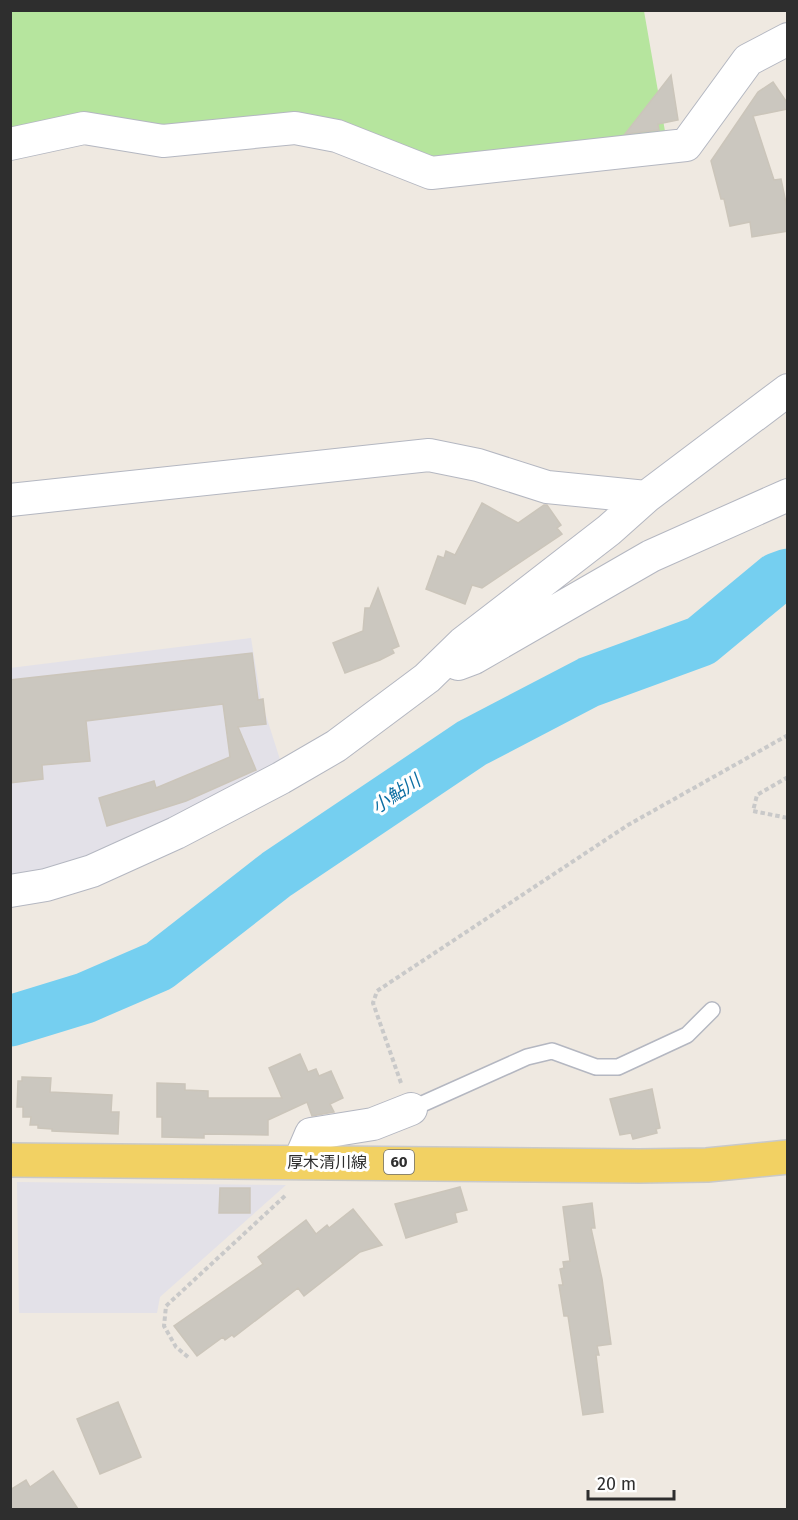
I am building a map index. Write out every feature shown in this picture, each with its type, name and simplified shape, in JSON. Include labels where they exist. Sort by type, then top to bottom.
[{"type":"main road","name":"厚木清川線","points":[[10,1160],[707,1165],[788,1157]]},
{"type":"street","points":[[10,144],[84,128],[163,141],[295,128],[337,136],[431,173],[686,145],[748,60],[788,39]]},
{"type":"street","points":[[10,891],[46,885],[92,871],[176,834],[336,746],[427,678],[463,643],[609,530],[635,506],[788,390]]},
{"type":"street","points":[[10,500],[429,455],[478,465],[547,487],[635,506]]},
{"type":"street","points":[[427,678],[474,658],[651,556],[788,495]]},
{"type":"street","points":[[635,506],[651,556]]},
{"type":"street","points":[[299,1161],[311,1134],[373,1124],[401,1107]]},
{"type":"lane","points":[[401,1107],[527,1057],[552,1051],[596,1067],[618,1067],[687,1035],[712,1010]]},
{"type":"path","points":[[401,1107],[373,1003],[377,991],[628,825],[788,735]]},
{"type":"path","points":[[788,777],[757,795],[753,811],[788,818]]},
{"type":"path","points":[[188,1357],[176,1347],[164,1326],[166,1306],[288,1194]]},
{"type":"shaded area","points":[[251,638],[261,700],[284,772],[101,856],[11,883],[10,668]]},
{"type":"shaded area","points":[[17,1182],[286,1185],[160,1297],[157,1313],[19,1313]]},
{"type":"green space","points":[[10,11],[644,11],[666,137],[426,161],[328,123],[159,129],[11,130]]},
{"type":"building","points":[[671,75],[678,120],[658,124],[659,130],[625,134]]},
{"type":"building","points":[[773,82],[788,104],[788,109],[753,116],[774,180],[781,179],[788,212],[788,231],[752,237],[750,222],[730,226],[724,199],[721,199],[711,161],[758,92]]},
{"type":"building","points":[[482,503],[518,523],[547,505],[561,525],[557,528],[562,534],[482,588],[472,585],[465,604],[426,589],[438,556],[444,558],[446,551],[455,555]]},
{"type":"building","points":[[378,588],[399,646],[392,649],[394,653],[380,660],[345,673],[333,643],[363,631],[365,608],[370,608]]},
{"type":"building","points":[[252,653],[258,700],[263,699],[266,724],[238,727],[256,770],[186,801],[107,826],[99,798],[154,781],[156,788],[230,757],[223,704],[86,721],[90,761],[42,765],[43,779],[10,783],[10,680]]},
{"type":"building","points":[[300,1054],[308,1072],[316,1069],[319,1076],[331,1071],[343,1098],[330,1104],[334,1112],[312,1116],[307,1102],[268,1120],[268,1135],[204,1134],[204,1138],[162,1137],[162,1117],[157,1117],[157,1083],[185,1084],[185,1090],[208,1091],[208,1098],[282,1098],[269,1068]]},
{"type":"building","points":[[22,1077],[51,1078],[50,1092],[112,1095],[111,1112],[119,1112],[118,1134],[52,1131],[52,1129],[38,1128],[38,1125],[30,1125],[31,1117],[23,1117],[23,1107],[17,1107],[18,1081],[22,1081]]},
{"type":"building","points":[[652,1089],[660,1128],[656,1129],[657,1133],[633,1139],[631,1133],[620,1135],[610,1099]]},
{"type":"building","points":[[460,1187],[467,1210],[455,1213],[457,1222],[406,1238],[395,1204]]},
{"type":"building","points":[[220,1188],[250,1188],[250,1213],[219,1213]]},
{"type":"building","points":[[592,1203],[595,1228],[591,1228],[602,1279],[611,1344],[597,1346],[599,1355],[596,1355],[603,1412],[583,1415],[568,1316],[564,1316],[559,1285],[563,1285],[560,1269],[564,1268],[563,1262],[570,1261],[563,1207]]},
{"type":"building","points":[[353,1209],[382,1245],[360,1252],[304,1296],[298,1288],[234,1337],[232,1335],[225,1340],[223,1337],[197,1356],[174,1326],[263,1264],[258,1257],[306,1220],[316,1234],[327,1225],[329,1228]]},
{"type":"building","points":[[118,1402],[141,1457],[100,1474],[77,1419]]},
{"type":"building","points":[[53,1471],[78,1509],[10,1509],[10,1490],[26,1480],[30,1487]]},
{"type":"waterway","name":"小鮎川","points":[[10,1021],[85,998],[159,966],[277,874],[472,743],[589,682],[701,641],[777,578],[788,574]]}]
